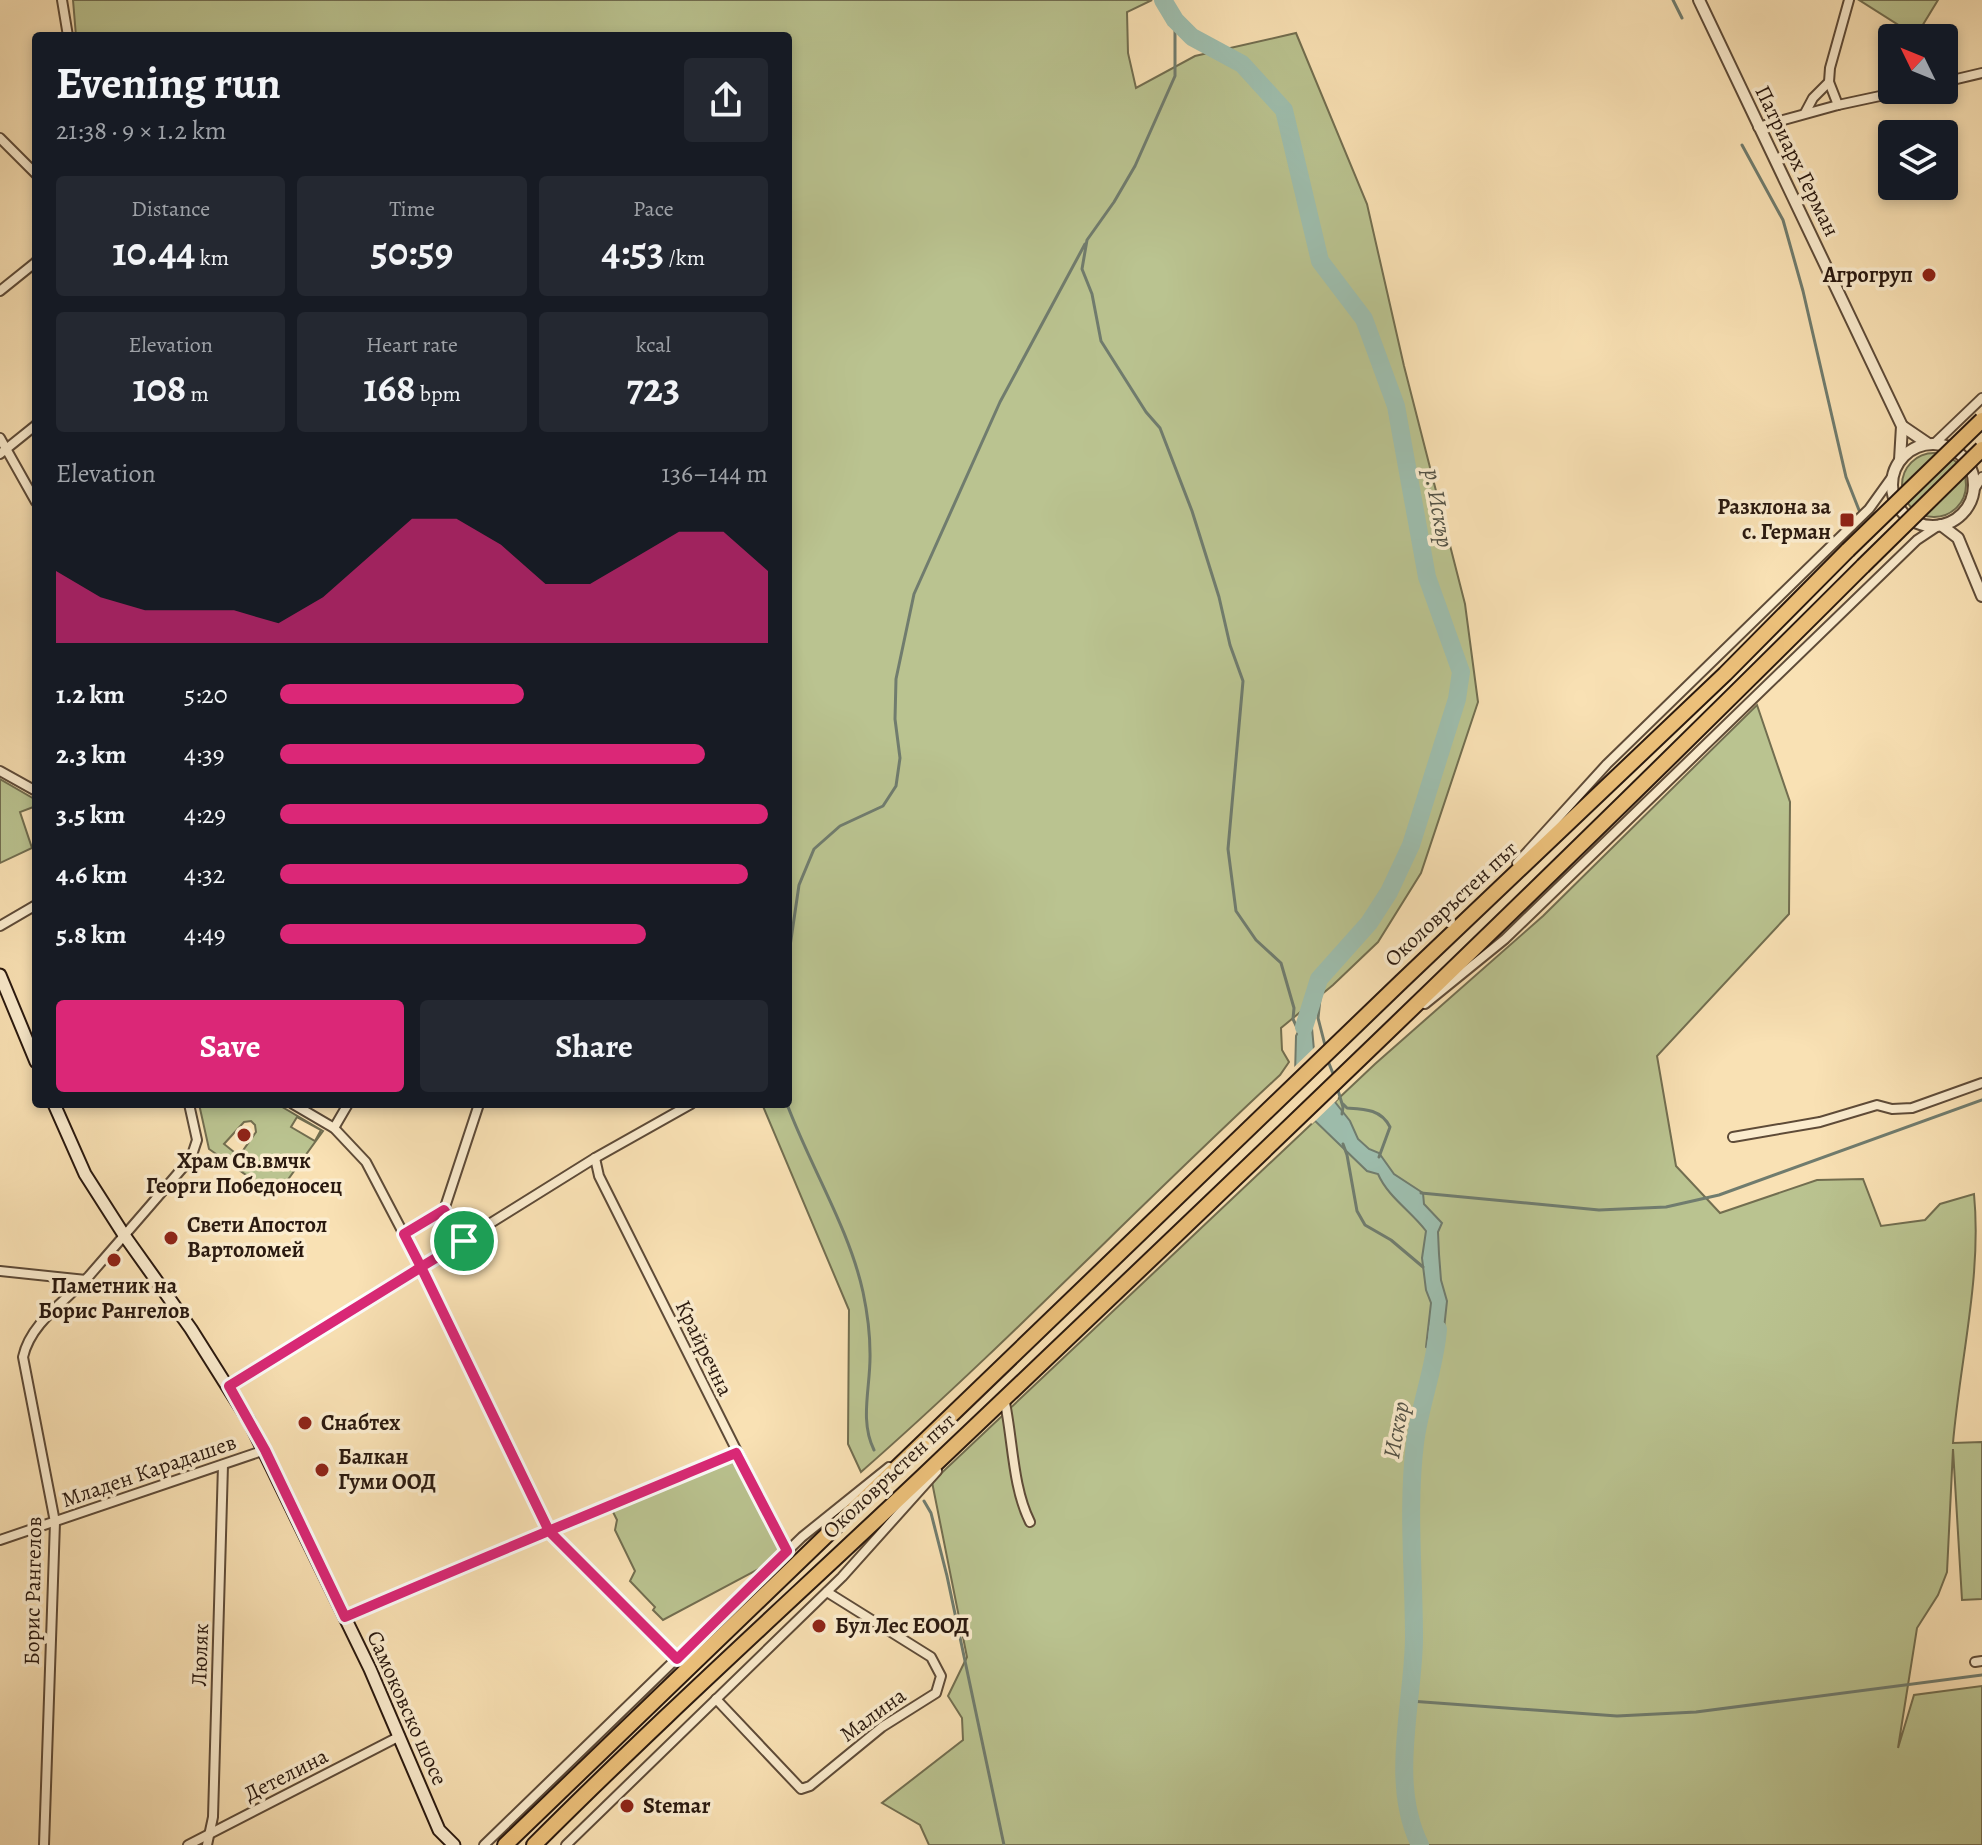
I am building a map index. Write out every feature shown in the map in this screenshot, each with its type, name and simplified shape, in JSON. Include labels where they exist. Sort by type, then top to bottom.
[{"type":"highway","name":"Околовръстен път","points":[[505,1845],[1725,674],[1982,420]]},
{"type":"highway","name":"Околовръстен път","points":[[537,1841],[1369,1051],[1982,449]]},
{"type":"main road","points":[[0,975],[32,1052]]},
{"type":"main road","name":"Самоковско шосе","points":[[56,1108],[85,1174],[229,1386],[265,1450],[400,1736],[439,1830],[454,1845]]},
{"type":"main road","name":"Самоковско шосе","points":[[438,1845],[439,1830]]},
{"type":"street","points":[[62,0],[67,32]]},
{"type":"street","name":"Патриарх Герман","points":[[1699,0],[1902,426]]},
{"type":"street","points":[[1838,105],[1829,82],[1830,68],[1849,0]]},
{"type":"street","points":[[1958,79],[1982,73]]},
{"type":"street","points":[[1805,113],[1813,98],[1829,82]]},
{"type":"street","points":[[1758,127],[1878,96]]},
{"type":"street","points":[[0,138],[32,170]]},
{"type":"street","points":[[0,291],[32,265]]},
{"type":"street","points":[[1401,982],[1523,857],[1607,764],[1869,509],[1900,460],[1909,451],[1931,443],[1982,398]]},
{"type":"street","points":[[1900,460],[1902,426],[1931,443],[1953,448],[1963,455],[1971,467],[1975,488]]},
{"type":"street","points":[[4,451],[32,428]]},
{"type":"street","points":[[0,438],[4,451],[32,496]]},
{"type":"street","points":[[1892,477],[1893,496],[1902,512],[1915,522],[1940,526],[1958,538]]},
{"type":"street","points":[[1369,1051],[1505,939],[1917,540],[1961,516],[1982,477]]},
{"type":"street","points":[[1961,516],[1958,538],[1982,596]]},
{"type":"street","points":[[0,771],[32,789]]},
{"type":"street","points":[[0,926],[32,907]]},
{"type":"street","points":[[1733,1137],[1820,1122],[1877,1105],[1892,1109],[1912,1108],[1982,1083]]},
{"type":"street","name":"Борис Рангелов","points":[[44,1845],[55,1522],[23,1357],[38,1325],[86,1280],[191,1158],[197,1140],[190,1108]]},
{"type":"street","points":[[300,1108],[334,1128],[366,1162],[421,1267],[549,1531],[677,1659]]},
{"type":"street","points":[[334,1128],[346,1108]]},
{"type":"street","points":[[404,1234],[444,1210],[478,1108]]},
{"type":"street","points":[[229,1386],[595,1158],[684,1108]]},
{"type":"street","name":"Крайречна","points":[[595,1158],[599,1176],[787,1551]]},
{"type":"street","points":[[444,1210],[464,1241]]},
{"type":"street","points":[[0,1271],[86,1280]]},
{"type":"street","points":[[1000,1401],[1012,1434],[1020,1502],[1030,1522]]},
{"type":"street","name":"Околовръстен път","points":[[566,1845],[827,1592],[1000,1401]]},
{"type":"street","name":"Околовръстен път","points":[[484,1845],[787,1551],[949,1419]]},
{"type":"street","name":"Младен Карадашев","points":[[0,1540],[265,1450]]},
{"type":"street","points":[[345,1617],[736,1453]]},
{"type":"street","name":"Люляк","points":[[207,1845],[211,1833],[223,1465]]},
{"type":"street","name":"Малина","points":[[716,1699],[801,1789],[810,1786],[882,1727],[936,1693],[941,1676],[931,1657],[827,1592]]},
{"type":"street","name":"Детелина","points":[[188,1845],[400,1736]]},
{"type":"green space","points":[[73,0],[1152,0],[1127,12],[1128,53],[1136,88],[1195,56],[1296,33],[1367,204],[1404,366],[1465,604],[1478,702],[1421,873],[1378,942],[1281,1028],[1282,1050],[1289,1062],[1280,1075],[968,1375],[861,1472],[848,1444],[849,1310],[764,1108],[792,1108],[792,32],[76,32]]},
{"type":"green space","points":[[1859,0],[1938,0],[1923,24],[1897,24]]},
{"type":"green space","points":[[1928,453],[1940,453],[1957,462],[1964,473],[1964,497],[1957,508],[1940,517],[1928,517],[1916,512],[1907,503],[1902,491],[1902,479],[1907,467],[1916,458]]},
{"type":"green space","points":[[1757,705],[1790,802],[1789,914],[1657,1056],[1676,1166],[1720,1213],[1817,1180],[1863,1179],[1881,1226],[1925,1220],[1940,1204],[1974,1194],[1973,1287],[1953,1443],[1982,1442],[1982,1599],[1962,1600],[1953,1449],[1947,1572],[1938,1595],[1917,1628],[1898,1748],[1914,1695],[1982,1686],[1982,1845],[929,1845],[920,1825],[882,1803],[963,1740],[962,1718],[948,1696],[967,1657],[932,1482],[1375,1064],[1543,916]]},
{"type":"green space","points":[[0,779],[32,798],[32,808],[20,812],[32,848],[0,863]]},
{"type":"green space","points":[[200,1108],[284,1108],[323,1131],[276,1196],[209,1149]],"holes":[[[297,1117],[321,1130],[315,1141],[291,1127]],[[251,1121],[256,1132],[239,1156],[224,1144],[244,1122]]]},
{"type":"green space","points":[[727,1460],[732,1461],[783,1546],[766,1565],[663,1620],[630,1581],[635,1571],[615,1530],[617,1520],[612,1510]]},
{"type":"shaded area","points":[[1310,1006],[1316,1072],[1324,1088],[1350,1121],[1358,1139],[1379,1153],[1394,1174],[1423,1193],[1424,1204],[1442,1223],[1438,1232],[1439,1254],[1447,1301],[1441,1356],[1426,1347],[1431,1303],[1422,1258],[1426,1231],[1388,1190],[1378,1174],[1367,1171],[1312,1118],[1295,1075],[1296,1036]]},
{"type":"pier","points":[[1317,1045],[1320,1071],[1338,1099],[1312,1124],[1297,1102],[1291,1070]]},
{"type":"waterway","name":"р. Искър","points":[[1163,0],[1175,20],[1192,37],[1242,64],[1284,110],[1320,261],[1364,319],[1396,406],[1427,577],[1461,672],[1457,699],[1411,845],[1389,892],[1369,923],[1319,979],[1304,1027]]},
{"type":"waterway","points":[[1673,0],[1682,18]]},
{"type":"waterway","name":"р. Искър","points":[[1175,20],[1175,76],[1135,166],[1087,240],[1082,269],[1092,294],[1101,341],[1146,412],[1160,428],[1192,511],[1243,681],[1228,849],[1236,911],[1256,940],[1281,963],[1294,1008],[1293,1019],[1299,1032]]},
{"type":"waterway","points":[[1742,145],[1783,220],[1803,291],[1846,477],[1859,510]]},
{"type":"waterway","points":[[792,933],[799,885],[814,849],[840,826],[883,806],[896,786],[900,758],[895,719],[896,679],[914,594],[1000,402],[1085,244]]},
{"type":"waterway","points":[[1319,979],[1318,1018],[1326,1049]]},
{"type":"waterway","points":[[1328,1061],[1334,1076]]},
{"type":"waterway","points":[[1337,1087],[1342,1114]]},
{"type":"waterway","points":[[1421,1193],[1599,1210],[1666,1207],[1719,1195],[1982,1100]]},
{"type":"waterway","points":[[1343,1104],[1347,1108],[1372,1111],[1386,1121],[1390,1127],[1379,1157]]},
{"type":"waterway","points":[[789,1108],[839,1221],[863,1292],[870,1345],[867,1427],[874,1450]]},
{"type":"waterway","points":[[1343,1144],[1357,1211],[1365,1225],[1391,1240],[1423,1267]]},
{"type":"waterway","name":"Искър","points":[[1420,1845],[1411,1821],[1404,1770],[1414,1639],[1411,1492],[1417,1429],[1438,1329]]},
{"type":"waterway","points":[[924,1501],[931,1513],[947,1576],[1004,1845]]},
{"type":"waterway","points":[[1410,1701],[1617,1716],[1696,1712],[1982,1675]]},
{"type":"place","name":"Агрогруп","points":[[1929,275]]},
{"type":"place","name":"Разклона за с. Герман","points":[[1847,520]]},
{"type":"place","name":"Храм Св.вмчк Георги Победоносец","points":[[244,1135]]},
{"type":"place","name":"Свети Апостол Вартоломей","points":[[171,1238]]},
{"type":"place","name":"Паметник на Борис Рангелов","points":[[114,1260]]},
{"type":"place","name":"Снабтех","points":[[305,1423]]},
{"type":"place","name":"Балкан Гуми ООД","points":[[322,1470]]},
{"type":"place","name":"Бул Лес ЕООД","points":[[819,1626]]},
{"type":"place","name":"Stemar","points":[[627,1806]]},
{"type":"route","points":[[464,1241],[421,1267],[229,1386],[265,1450],[345,1617],[549,1531],[736,1453],[787,1551],[677,1659],[549,1531],[421,1267],[404,1234],[444,1210],[464,1241]]}]
